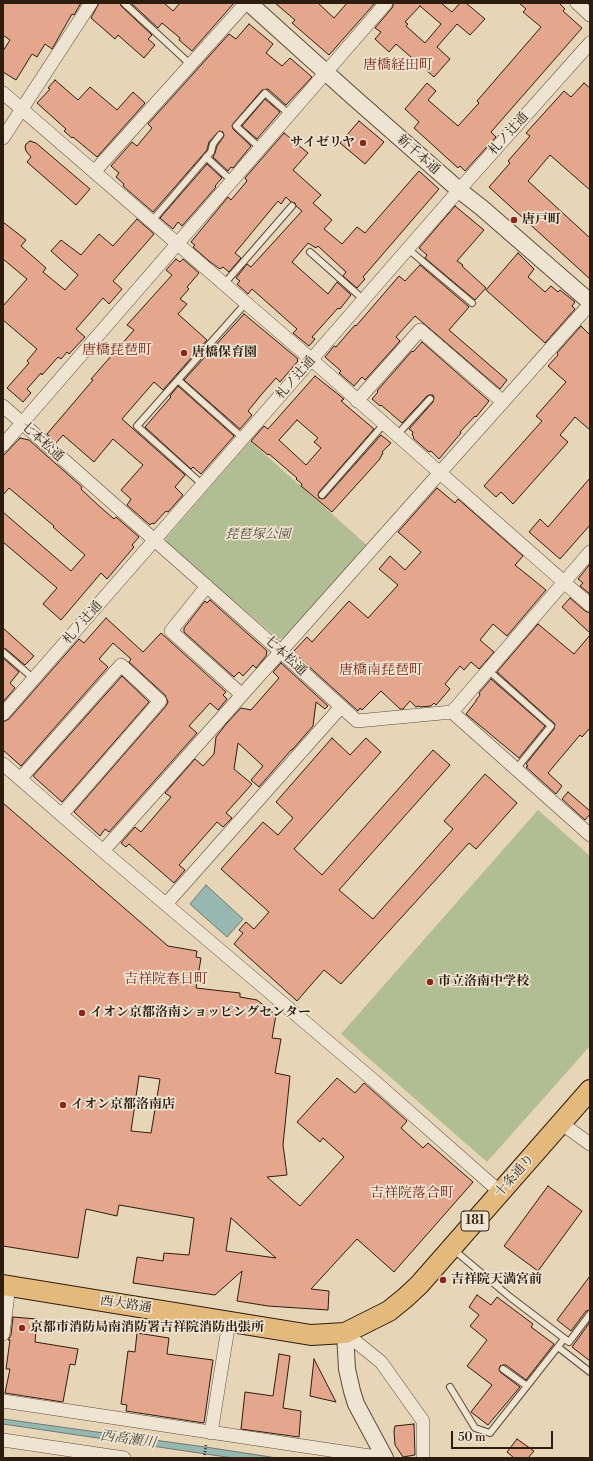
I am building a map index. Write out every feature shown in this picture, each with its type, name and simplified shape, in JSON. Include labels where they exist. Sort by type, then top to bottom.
[{"type":"main road","name":"十条通り","points":[[345,1333],[389,1311],[405,1298],[452,1248],[590,1090]]},
{"type":"main road","name":"西大路通","points":[[6,1285],[310,1335],[345,1333]]},
{"type":"street","points":[[3,138],[91,3]]},
{"type":"street","points":[[94,172],[246,3]]},
{"type":"street","name":"新千本通","points":[[249,3],[459,190],[482,208],[590,303]]},
{"type":"street","points":[[3,445],[386,3]]},
{"type":"street","points":[[577,3],[590,15]]},
{"type":"street","name":"札ノ辻通","points":[[3,714],[459,190],[590,43]]},
{"type":"street","points":[[3,93],[312,360],[590,605]]},
{"type":"street","points":[[104,851],[440,474],[590,303]]},
{"type":"street","points":[[357,401],[420,330],[503,402]]},
{"type":"street","name":"七本松通","points":[[3,406],[208,586],[340,708],[357,721],[452,712]]},
{"type":"street","points":[[590,552],[452,712],[590,835]]},
{"type":"street","points":[[208,586],[171,631],[242,695]]},
{"type":"street","points":[[20,779],[121,665],[160,701],[62,814]]},
{"type":"street","points":[[166,904],[340,708]]},
{"type":"street","points":[[3,764],[372,1079],[500,1192]]},
{"type":"street","points":[[561,1123],[590,1144]]},
{"type":"street","points":[[3,1334],[6,1285]]},
{"type":"street","points":[[209,1438],[229,1322]]},
{"type":"street","points":[[345,1333],[382,1362],[423,1421],[423,1456]]},
{"type":"street","points":[[345,1333],[347,1369],[356,1404],[384,1458]]},
{"type":"street","points":[[3,1401],[209,1438],[384,1458]]},
{"type":"street","points":[[3,1440],[124,1458]]},
{"type":"lane","points":[[124,3],[191,65]]},
{"type":"lane","points":[[260,148],[236,126],[265,93],[289,114]]},
{"type":"lane","points":[[151,222],[210,152],[213,144],[220,135]]},
{"type":"lane","points":[[206,157],[232,181]]},
{"type":"lane","points":[[224,284],[292,206]]},
{"type":"lane","points":[[408,249],[472,303]]},
{"type":"lane","points":[[310,252],[364,300]]},
{"type":"lane","points":[[203,485],[137,426],[246,303]]},
{"type":"lane","points":[[178,380],[244,438]]},
{"type":"lane","points":[[397,435],[430,399]]},
{"type":"lane","points":[[322,495],[384,424]]},
{"type":"lane","points":[[3,652],[34,679]]},
{"type":"lane","points":[[488,670],[551,726],[516,769]]},
{"type":"lane","points":[[452,1248],[510,1297],[569,1342],[590,1314]]},
{"type":"lane","points":[[450,1386],[475,1428],[490,1433],[564,1339]]},
{"type":"lane","points":[[558,1347],[590,1372]]},
{"type":"lane","points":[[503,1369],[527,1386]]},
{"type":"path","points":[[204,1458],[209,1438]]},
{"type":"green space","name":"琵琶塚公園","points":[[250,441],[368,546],[286,638],[279,639],[167,545],[166,538]]},
{"type":"green space","points":[[538,810],[590,856],[590,1046],[487,1162],[341,1034]]},
{"type":"water","points":[[206,885],[243,919],[227,937],[190,904]]},
{"type":"water","name":"西高瀬川","points":[[3,1419],[277,1458],[233,1458],[3,1424]]},
{"type":"building","points":[[3,3],[81,3],[74,15],[72,14],[52,49],[45,44],[37,57],[32,54],[16,80],[3,72],[3,51],[10,40],[3,35]]},
{"type":"building","points":[[99,3],[120,3],[121,6],[152,35],[148,39],[155,45],[144,58],[118,35],[115,39],[91,18]]},
{"type":"building","points":[[131,3],[164,3],[173,11],[180,3],[234,3],[192,51],[179,40],[180,38],[162,23],[158,28]]},
{"type":"building","points":[[275,3],[318,3],[334,18],[347,3],[375,3],[329,55],[292,23],[295,20]]},
{"type":"building","points":[[394,3],[441,3],[452,12],[460,3],[466,3],[485,19],[470,35],[457,24],[437,47],[450,59],[434,77],[396,44],[389,52],[375,39],[381,32],[375,28],[392,8]],"holes":[[[420,6],[441,24],[425,43],[406,26],[408,24],[405,22]]]},
{"type":"building","points":[[519,3],[559,3],[565,9],[563,11],[582,28],[491,132],[496,137],[465,171],[460,166],[458,168],[414,128],[419,122],[405,109],[427,83],[436,91],[428,100],[458,126],[479,103],[477,101],[541,27],[523,12],[526,9]]},
{"type":"building","points":[[249,24],[273,44],[266,53],[282,66],[290,58],[312,77],[286,105],[268,89],[262,90],[232,125],[233,129],[251,146],[233,168],[231,167],[228,171],[213,157],[217,146],[224,136],[223,132],[219,131],[209,142],[207,150],[153,212],[123,186],[124,184],[116,177],[119,173],[111,166],[132,142],[137,146],[152,128],[148,124],[229,34],[236,39]]},
{"type":"building","points":[[55,80],[78,100],[90,87],[117,110],[133,92],[145,103],[97,157],[64,131],[66,129],[37,103],[50,89],[48,88]]},
{"type":"building","points":[[584,83],[590,88],[590,190],[550,155],[528,181],[590,238],[590,279],[489,187],[510,163],[508,161],[530,136],[526,133],[564,91],[571,97]]},
{"type":"building","points":[[265,99],[280,112],[257,139],[242,126]]},
{"type":"building","points":[[359,121],[384,142],[365,164],[340,143]]},
{"type":"building","points":[[284,133],[308,153],[293,170],[321,195],[313,203],[332,220],[324,229],[342,244],[357,227],[365,233],[419,171],[439,189],[363,277],[365,279],[357,288],[343,276],[346,272],[318,246],[316,248],[308,243],[292,262],[328,294],[337,282],[351,295],[340,309],[338,308],[312,337],[315,339],[309,346],[293,333],[297,329],[252,289],[248,294],[237,284],[240,281],[236,278],[247,264],[251,267],[302,211],[296,206],[295,203],[291,202],[286,197],[281,204],[278,201],[235,253],[241,258],[229,272],[223,267],[220,269],[209,261],[193,247],[195,245],[191,242],[228,197],[231,200],[247,181],[245,178]]},
{"type":"building","points":[[30,141],[36,143],[90,189],[76,205],[27,162],[31,157],[26,151],[25,147]]},
{"type":"building","points":[[207,164],[222,178],[182,226],[178,222],[173,229],[160,218]]},
{"type":"building","points":[[455,206],[484,230],[457,261],[486,288],[475,300],[425,258],[427,255],[419,248]]},
{"type":"building","points":[[137,219],[154,234],[113,281],[122,289],[109,304],[103,298],[76,329],[85,337],[69,354],[67,352],[61,359],[58,357],[42,375],[41,373],[27,389],[31,393],[23,402],[7,388],[29,363],[27,361],[37,349],[3,320],[3,306],[27,279],[3,259],[3,222],[26,240],[21,246],[46,268],[43,272],[65,290],[78,275],[51,251],[61,240],[81,255],[99,234],[113,246]]},
{"type":"building","points":[[518,253],[534,269],[528,277],[545,292],[551,286],[558,292],[560,290],[575,302],[572,306],[575,309],[545,343],[486,290]]},
{"type":"building","points":[[176,259],[180,262],[183,259],[199,273],[187,287],[189,289],[180,299],[187,304],[178,314],[207,340],[163,390],[154,382],[122,419],[185,475],[175,487],[183,495],[168,512],[166,511],[154,524],[152,523],[150,525],[127,505],[131,499],[121,490],[143,465],[113,439],[94,462],[63,435],[56,443],[47,434],[93,380],[91,379],[134,330],[127,325],[172,275],[166,270]]},
{"type":"building","points":[[420,265],[469,307],[449,330],[507,380],[500,389],[415,316],[396,337],[400,341],[365,380],[362,377],[354,386],[339,373],[341,371],[325,357],[355,325],[356,326],[399,276],[405,281]]},
{"type":"building","points":[[244,314],[298,359],[298,361],[280,382],[276,378],[261,395],[248,411],[252,415],[240,429],[184,380]]},
{"type":"building","points":[[581,326],[590,335],[590,430],[575,417],[560,435],[568,442],[513,504],[501,492],[496,497],[484,486],[542,421],[536,416],[566,382],[548,366],[558,355],[557,353]]},
{"type":"building","points":[[422,342],[489,401],[476,417],[475,416],[460,432],[461,433],[439,459],[413,438],[413,432],[409,429],[433,402],[433,395],[427,396],[402,423],[372,399],[378,392],[377,391],[412,351],[413,352]]},
{"type":"building","points":[[315,376],[344,399],[341,401],[374,429],[319,492],[319,498],[322,499],[325,498],[381,435],[391,443],[382,452],[383,453],[379,460],[332,512],[301,486],[302,484],[296,479],[297,478],[251,441],[264,426],[268,429]],"holes":[[[297,420],[318,438],[314,442],[321,448],[306,465],[279,440]]]},
{"type":"building","points":[[178,386],[234,436],[201,474],[193,467],[191,469],[145,427],[171,397],[170,396]]},
{"type":"building","points":[[20,438],[29,440],[82,487],[81,489],[98,505],[114,519],[116,517],[139,537],[132,545],[134,547],[107,579],[101,573],[61,620],[43,604],[57,588],[3,542],[3,512],[71,571],[85,555],[53,527],[54,526],[9,488],[3,495],[3,456]]},
{"type":"building","points":[[590,478],[590,525],[560,559],[529,532],[540,519],[548,527]]},
{"type":"building","points":[[437,488],[455,503],[458,499],[523,556],[515,565],[546,590],[507,636],[493,624],[480,640],[494,652],[479,669],[471,662],[464,670],[460,666],[445,684],[450,689],[436,705],[434,703],[431,706],[416,707],[410,701],[403,709],[400,709],[381,691],[362,710],[360,708],[358,711],[293,652],[307,637],[312,642],[349,601],[368,618],[398,585],[379,569],[390,556],[405,570],[421,552],[398,532]]},
{"type":"building","points":[[590,564],[590,594],[580,586],[583,583],[578,579]]},
{"type":"building","points":[[570,598],[585,611],[590,613],[590,633],[562,607]]},
{"type":"building","points":[[210,600],[267,651],[266,656],[256,668],[253,665],[243,676],[239,672],[234,677],[184,632],[184,628],[205,601],[207,603]]},
{"type":"building","points":[[106,618],[143,652],[161,633],[226,692],[223,695],[227,699],[218,710],[210,703],[189,726],[197,733],[109,832],[105,829],[100,836],[74,812],[166,706],[168,702],[165,695],[129,662],[131,659],[113,643],[99,659],[108,667],[21,766],[3,750],[3,722],[9,719],[79,639],[84,643]]},
{"type":"building","points":[[538,624],[574,654],[590,635],[590,728],[582,737],[580,735],[548,773],[562,786],[556,794],[526,767],[528,766],[526,764],[554,729],[555,724],[497,672]]},
{"type":"building","points":[[3,628],[34,656],[25,665],[3,648]]},
{"type":"building","points":[[3,658],[19,672],[10,683],[15,688],[3,702]]},
{"type":"building","points":[[281,663],[328,706],[325,709],[316,702],[313,726],[259,787],[251,780],[263,766],[238,743],[234,769],[252,784],[226,813],[232,818],[223,827],[217,822],[179,865],[185,870],[174,883],[129,844],[126,847],[121,843],[135,827],[141,832],[171,797],[165,793],[195,759],[203,766],[214,754],[216,737],[241,708],[251,710],[279,678],[273,672]]},
{"type":"building","points":[[122,676],[149,702],[62,802],[33,776]]},
{"type":"building","points":[[491,679],[545,726],[519,758],[466,714],[480,695],[479,693]]},
{"type":"building","points":[[332,738],[350,755],[366,738],[381,752],[294,849],[322,875],[433,750],[450,765],[339,890],[373,919],[453,829],[444,821],[485,774],[517,803],[476,849],[469,843],[341,984],[324,970],[297,1001],[234,944],[243,933],[239,930],[246,922],[254,929],[269,912],[221,869],[263,822],[278,835],[293,818],[276,802]]},
{"type":"building","points":[[568,792],[590,811],[590,814],[585,820],[562,799]]},
{"type":"building","points":[[3,803],[168,946],[197,951],[196,957],[201,958],[196,988],[240,993],[240,997],[257,1000],[276,1015],[272,1038],[281,1039],[275,1073],[290,1076],[283,1145],[287,1175],[267,1177],[300,1206],[344,1157],[323,1138],[320,1142],[297,1122],[337,1078],[355,1093],[364,1083],[407,1121],[401,1128],[423,1148],[428,1143],[473,1182],[394,1272],[357,1239],[311,1289],[329,1291],[328,1310],[268,1306],[237,1301],[242,1271],[215,1295],[133,1283],[137,1257],[163,1261],[164,1253],[189,1255],[194,1218],[119,1205],[117,1216],[86,1209],[78,1258],[3,1246]],"holes":[[[139,1076],[160,1079],[151,1133],[131,1131]],[[231,1218],[276,1258],[226,1251]]]},
{"type":"building","points":[[548,1186],[582,1211],[538,1271],[504,1246]]},
{"type":"building","points":[[590,1276],[590,1310],[586,1311],[571,1331],[557,1320]]},
{"type":"building","points":[[477,1295],[491,1305],[497,1297],[533,1324],[531,1327],[554,1344],[526,1380],[506,1365],[500,1366],[500,1372],[520,1387],[488,1425],[471,1412],[492,1385],[467,1366],[487,1340],[470,1326],[479,1315],[469,1307]]},
{"type":"building","points":[[13,1317],[37,1319],[35,1342],[78,1349],[75,1365],[70,1364],[63,1402],[5,1393],[10,1369],[6,1369],[10,1340],[8,1340],[11,1335]]},
{"type":"building","points":[[590,1322],[590,1361],[572,1347]]},
{"type":"building","points":[[137,1333],[169,1338],[167,1354],[213,1360],[204,1423],[126,1411],[127,1405],[121,1404],[128,1351],[135,1352]]},
{"type":"building","points":[[279,1354],[290,1356],[283,1408],[301,1411],[299,1437],[241,1429],[245,1392],[273,1396]]},
{"type":"building","points":[[314,1359],[336,1402],[310,1396]]},
{"type":"building","points":[[414,1424],[415,1455],[403,1457],[395,1445],[395,1426]]},
{"type":"building","points":[[517,1439],[534,1451],[528,1458],[514,1458],[507,1452]]},
{"type":"place","name":"サイゼリヤ","points":[[363,143]]},
{"type":"place","name":"唐戸町","points":[[514,220]]},
{"type":"place","name":"唐橋保育園","points":[[184,353]]},
{"type":"place","name":"市立洛南中学校","points":[[430,982]]},
{"type":"place","name":"イオン京都洛南ショッピングセンター","points":[[82,1013]]},
{"type":"place","name":"イオン京都洛南店","points":[[63,1105]]},
{"type":"place","name":"吉祥院天満宮前","points":[[443,1280]]},
{"type":"place","name":"京都市消防局南消防署吉祥院消防出張所","points":[[22,1328]]},
{"type":"district","name":"唐橋経田町","points":[[398,66]]},
{"type":"district","name":"唐橋琵琶町","points":[[117,351]]},
{"type":"district","name":"唐橋南琵琶町","points":[[381,671]]},
{"type":"district","name":"吉祥院春日町","points":[[166,980]]},
{"type":"district","name":"吉祥院落合町","points":[[412,1194]]}]
